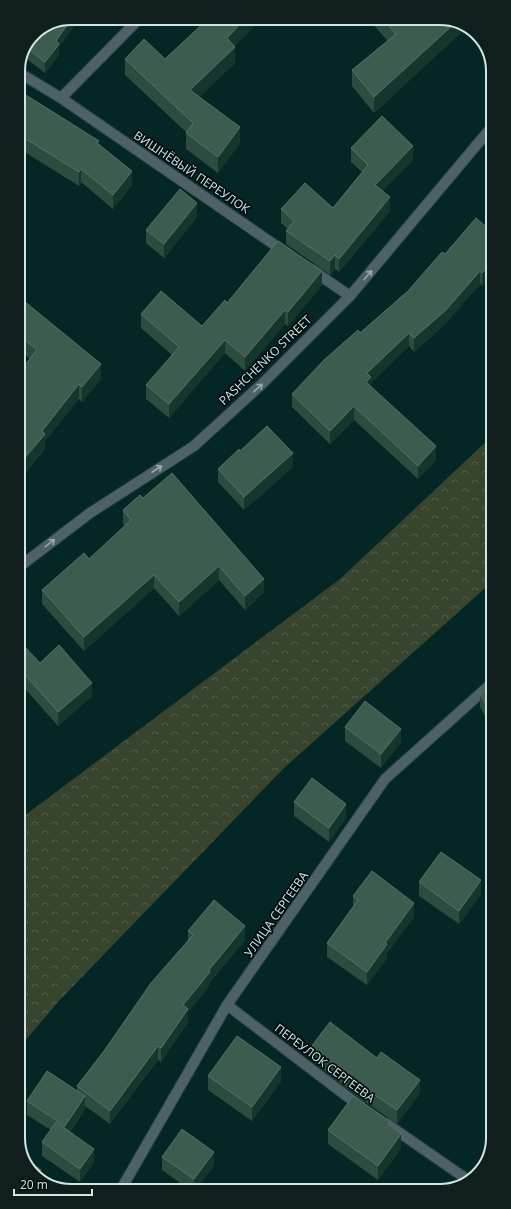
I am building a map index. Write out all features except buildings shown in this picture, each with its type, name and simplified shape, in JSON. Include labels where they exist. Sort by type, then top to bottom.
[{"type":"street","points":[[61,98],[133,25]]},
{"type":"street","name":"ВИШНЁВЫЙ ПЕРЕУЛОК","points":[[25,76],[61,98],[291,256]]},
{"type":"street","name":"PASHCHENKO STREET","points":[[25,562],[90,513],[194,446],[263,383],[350,296],[486,134]]},
{"type":"street","points":[[304,264],[350,296]]},
{"type":"street","name":"УЛИЦА СЕРГЕЕВА","points":[[123,1184],[227,1005],[386,779],[486,688]]},
{"type":"street","name":"ПЕРЕУЛОК СЕРГЕЕВА","points":[[227,1005],[347,1098],[463,1177]]},
{"type":"green space","points":[[486,442],[486,587],[283,769],[57,1003],[25,1041],[25,815],[340,579]]}]
